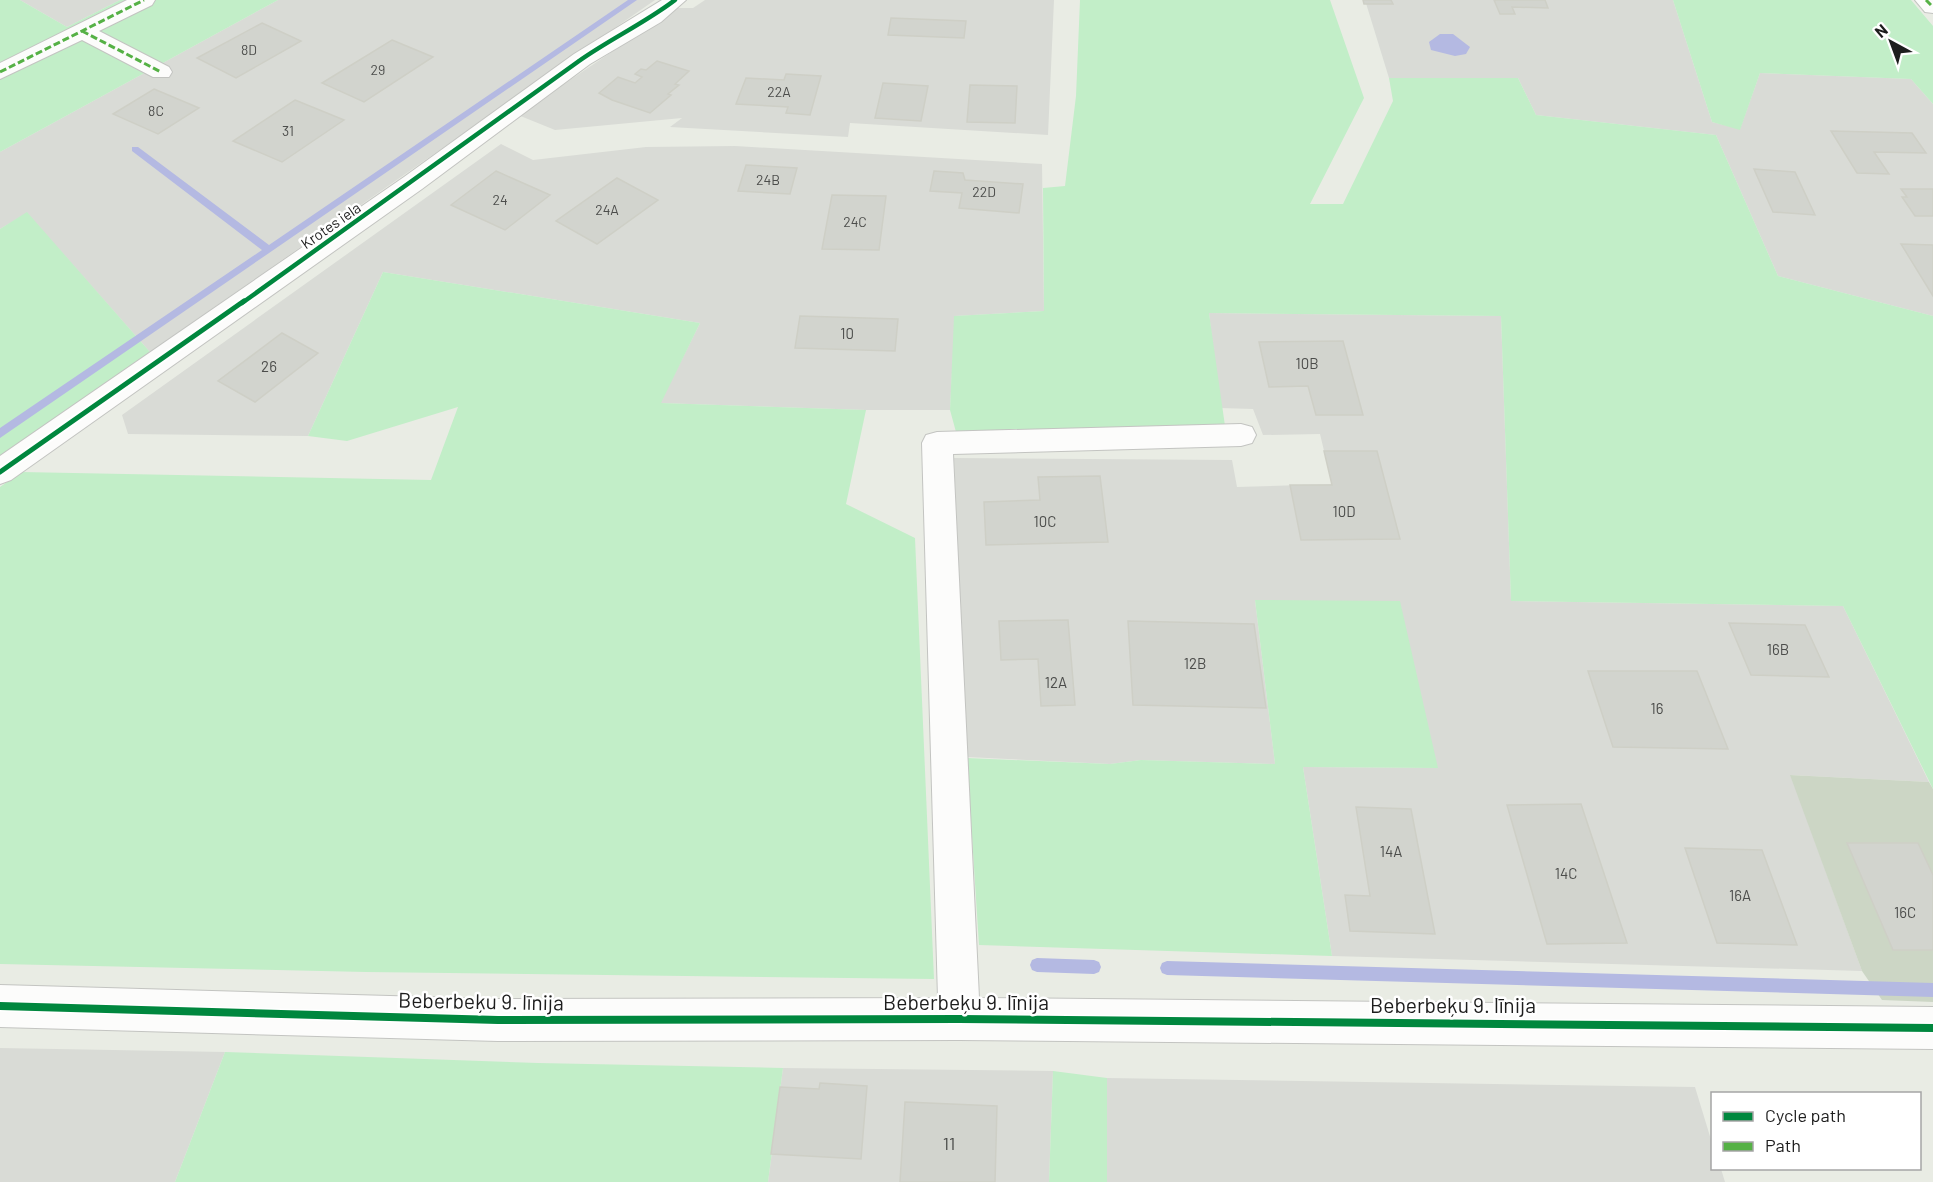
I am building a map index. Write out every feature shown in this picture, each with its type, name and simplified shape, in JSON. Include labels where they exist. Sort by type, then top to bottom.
[{"type":"street","points":[[0,72],[144,0]]},
{"type":"street","name":"Krotes iela","points":[[0,472],[414,183],[582,59],[653,17],[675,0]]},
{"type":"street","points":[[1926,0],[1933,8]]},
{"type":"street","points":[[82,31],[161,72]]},
{"type":"street","points":[[959,1019],[937,443],[1241,435]]},
{"type":"street","name":"Beberbeķu 9. līnija","points":[[0,1006],[498,1020],[959,1019],[1933,1028]]},
{"type":"shaded area","points":[[20,0],[120,0],[67,27]]},
{"type":"shaded area","points":[[278,0],[655,0],[150,352],[27,213],[0,229],[0,152]]},
{"type":"shaded area","points":[[705,0],[1054,0],[1048,135],[850,123],[848,137],[670,127],[682,118],[555,130],[518,115],[677,8],[693,8]]},
{"type":"shaded area","points":[[1365,0],[1673,0],[1712,122],[1740,129],[1760,73],[1911,79],[1933,104],[1933,316],[1778,276],[1716,135],[1536,115],[1518,78],[1389,78]]},
{"type":"shaded area","points":[[501,144],[533,160],[646,147],[735,146],[1042,164],[1044,311],[955,316],[950,410],[866,410],[660,403],[700,323],[383,272],[308,436],[128,434],[122,415]]},
{"type":"shaded area","points":[[1209,313],[1501,316],[1511,601],[1843,606],[1929,782],[1791,775],[1862,971],[1332,956],[1303,767],[1437,768],[1255,600],[1275,764],[1141,760],[1110,764],[967,757],[954,458],[1232,460],[1237,487],[1332,484],[1320,434],[1263,435],[1253,409],[1220,408]]},
{"type":"shaded area","points":[[1790,775],[1929,782],[1933,789],[1933,1002],[1882,1000],[1862,971]]},
{"type":"shaded area","points":[[0,1048],[225,1052],[175,1182],[0,1182]]},
{"type":"shaded area","points":[[783,1068],[1053,1071],[1049,1182],[768,1182]]},
{"type":"shaded area","points":[[1107,1078],[1695,1087],[1711,1140],[1711,1170],[1721,1170],[1725,1182],[1107,1182]]},
{"type":"green space","points":[[0,0],[20,0],[67,27],[120,0],[278,0],[0,152]]},
{"type":"green space","points":[[1080,0],[1330,0],[1364,98],[1310,204],[1343,204],[1393,101],[1389,78],[1518,78],[1536,115],[1716,135],[1778,276],[1933,316],[1933,789],[1843,606],[1511,601],[1501,316],[1209,313],[1225,426],[956,432],[950,410],[954,316],[1044,311],[1043,188],[1065,186],[1076,96]]},
{"type":"green space","points":[[1673,0],[1911,0],[1933,26],[1933,104],[1911,79],[1760,73],[1740,130],[1712,122]]},
{"type":"green space","points":[[27,212],[150,352],[0,457],[0,229]]},
{"type":"green space","points":[[383,272],[700,323],[661,403],[866,410],[846,504],[915,538],[934,979],[366,972],[0,964],[0,487],[21,472],[431,480],[458,407],[347,441],[308,436]]},
{"type":"green space","points":[[1255,600],[1400,601],[1438,768],[1303,767],[1332,956],[979,945],[967,758],[1110,764],[1141,760],[1275,764]]},
{"type":"green space","points":[[225,1052],[538,1063],[783,1068],[768,1182],[175,1182]]},
{"type":"green space","points":[[1053,1071],[1107,1078],[1107,1182],[1049,1182]]},
{"type":"water","points":[[1440,34],[1453,34],[1470,47],[1466,54],[1455,56],[1431,50],[1429,42]]},
{"type":"building","points":[[1363,0],[1391,0],[1393,4],[1364,4]]},
{"type":"building","points":[[1494,0],[1545,0],[1548,8],[1512,7],[1515,14],[1500,14]]},
{"type":"building","points":[[891,18],[966,21],[964,38],[888,35]]},
{"type":"building","points":[[262,23],[301,41],[236,78],[197,58]]},
{"type":"building","points":[[392,40],[433,57],[364,102],[322,83]]},
{"type":"building","points":[[657,61],[689,71],[675,84],[679,85],[668,94],[671,95],[650,113],[599,93],[618,77],[635,83],[642,77],[635,74],[641,69],[646,70]]},
{"type":"building","points":[[786,74],[821,76],[810,115],[786,113],[788,107],[736,104],[746,78],[784,80]]},
{"type":"building","points":[[883,83],[928,86],[921,121],[875,118]]},
{"type":"building","points":[[970,85],[1017,86],[1015,123],[967,122]]},
{"type":"building","points":[[154,89],[199,108],[158,134],[113,114]]},
{"type":"building","points":[[295,100],[344,120],[282,162],[233,141]]},
{"type":"building","points":[[1831,131],[1912,133],[1926,153],[1874,152],[1889,174],[1857,173]]},
{"type":"building","points":[[746,165],[797,168],[790,194],[738,191]]},
{"type":"building","points":[[1754,169],[1795,172],[1815,215],[1773,212]]},
{"type":"building","points":[[496,171],[550,195],[505,230],[451,205]]},
{"type":"building","points":[[934,171],[963,173],[965,180],[1023,184],[1019,213],[959,208],[962,193],[930,191]]},
{"type":"building","points":[[617,178],[658,200],[597,244],[556,221]]},
{"type":"building","points":[[1901,189],[1933,189],[1933,216],[1915,216],[1902,197],[1907,197]]},
{"type":"building","points":[[832,195],[886,196],[879,250],[822,249]]},
{"type":"building","points":[[1901,244],[1933,245],[1933,296]]},
{"type":"building","points":[[800,316],[898,319],[895,351],[795,348]]},
{"type":"building","points":[[282,333],[318,353],[255,402],[218,381]]},
{"type":"building","points":[[1343,341],[1363,415],[1316,415],[1308,386],[1269,387],[1259,342]]},
{"type":"building","points":[[1324,451],[1377,451],[1400,539],[1301,540],[1290,485],[1332,485]]},
{"type":"building","points":[[1100,476],[1108,542],[986,545],[984,502],[1040,500],[1038,477]]},
{"type":"building","points":[[1068,620],[1075,705],[1041,706],[1038,659],[1001,660],[999,621]]},
{"type":"building","points":[[1128,621],[1254,624],[1266,708],[1133,705]]},
{"type":"building","points":[[1729,623],[1805,625],[1829,677],[1751,675]]},
{"type":"building","points":[[1588,671],[1697,671],[1728,749],[1613,747]]},
{"type":"building","points":[[1581,804],[1627,943],[1547,944],[1507,805]]},
{"type":"building","points":[[1356,807],[1411,809],[1435,934],[1350,931],[1345,895],[1370,896]]},
{"type":"building","points":[[1847,843],[1918,843],[1933,875],[1933,950],[1893,950]]},
{"type":"building","points":[[1685,848],[1762,850],[1797,945],[1717,943]]},
{"type":"building","points":[[820,1083],[867,1086],[861,1159],[771,1154],[780,1087],[819,1089]]},
{"type":"building","points":[[905,1102],[997,1106],[995,1182],[900,1182]]},
{"type":"waterway","points":[[269,250],[633,0]]},
{"type":"waterway","points":[[135,149],[269,250]]},
{"type":"waterway","points":[[0,434],[269,250]]},
{"type":"waterway","points":[[1037,965],[1094,967]]},
{"type":"waterway","points":[[1167,968],[1933,990]]},
{"type":"marked path","points":[[0,72],[144,0]]},
{"type":"marked path","points":[[1926,0],[1933,7]]},
{"type":"marked path","points":[[82,31],[161,72]]},
{"type":"cycle path","points":[[0,472],[413,183],[582,59],[653,17],[675,0]]},
{"type":"cycle path","points":[[0,1006],[498,1020],[959,1019],[1933,1028]]}]
